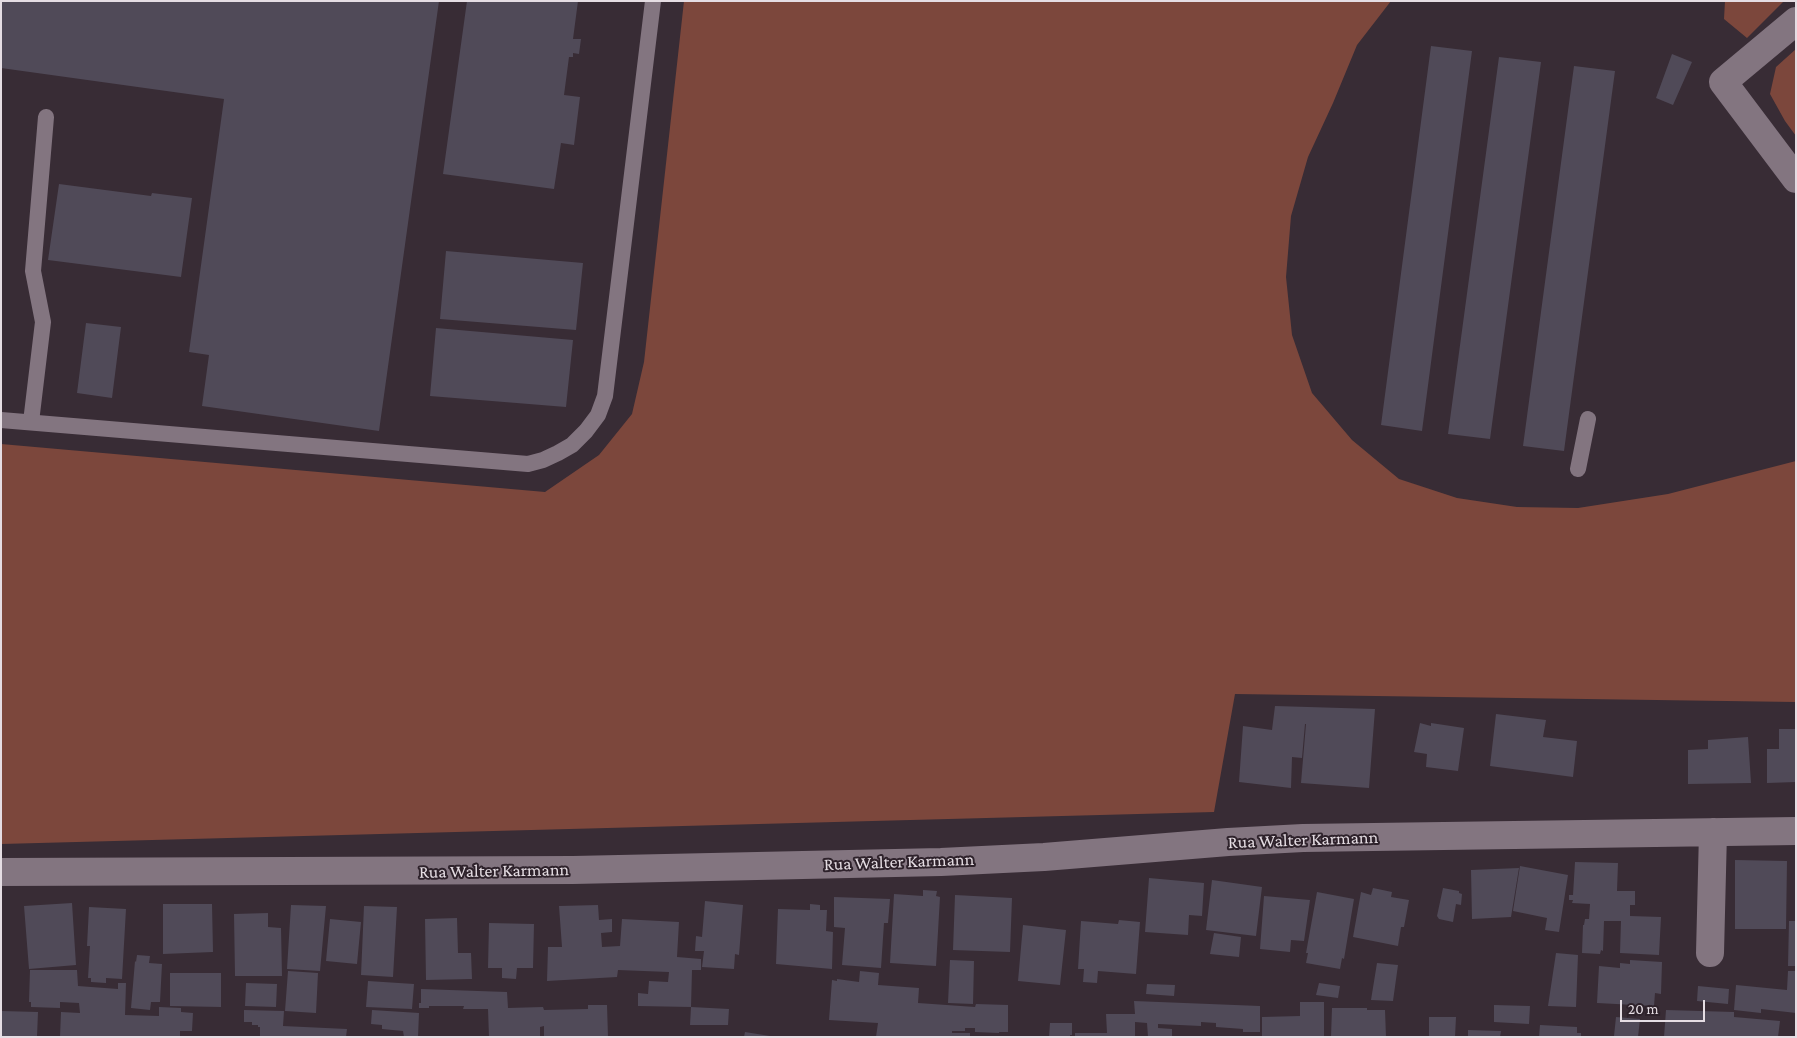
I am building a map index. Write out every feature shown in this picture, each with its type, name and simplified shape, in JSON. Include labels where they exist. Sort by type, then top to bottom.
[{"type":"street","points":[[1796,21],[1723,82],[1796,179]]},
{"type":"street","name":"Rua Walter Karmann","points":[[1,872],[544,870],[941,862],[1044,857],[1303,838],[1796,831]]},
{"type":"street","points":[[1710,953],[1713,832]]},
{"type":"lane","points":[[1,420],[528,464],[543,460],[572,445],[598,415],[606,396],[653,1]]},
{"type":"lane","points":[[31,422],[43,322],[32,271],[46,117]]},
{"type":"lane","points":[[1578,469],[1588,419]]},
{"type":"shaded area","points":[[684,1],[1391,1],[1357,45],[1308,157],[1291,216],[1286,277],[1292,335],[1312,393],[1352,440],[1399,479],[1457,498],[1517,507],[1578,508],[1668,494],[1796,461],[1796,702],[1235,694],[1214,812],[1,844],[1,444],[545,492],[599,455],[632,414],[644,362]]},
{"type":"shaded area","points":[[1725,1],[1784,1],[1747,38],[1724,19]]},
{"type":"shaded area","points":[[1796,49],[1796,136],[1770,94],[1776,67]]},
{"type":"building","points":[[1,1],[439,1],[379,431],[202,406],[209,355],[189,352],[224,99],[1,68]]},
{"type":"building","points":[[467,1],[578,1],[573,39],[581,39],[579,54],[573,53],[573,57],[569,57],[564,95],[580,97],[574,145],[561,143],[554,189],[443,174]]},
{"type":"building","points":[[1431,46],[1472,51],[1422,431],[1381,425]]},
{"type":"building","points":[[1672,54],[1692,62],[1673,105],[1656,98]]},
{"type":"building","points":[[1499,57],[1541,62],[1490,439],[1448,434]]},
{"type":"building","points":[[1574,66],[1615,71],[1564,451],[1523,446]]},
{"type":"building","points":[[59,184],[151,196],[152,193],[192,198],[181,277],[48,260]]},
{"type":"building","points":[[446,251],[583,263],[576,330],[440,319]]},
{"type":"building","points":[[86,323],[121,327],[112,398],[77,393]]},
{"type":"building","points":[[436,328],[573,340],[566,407],[430,396]]},
{"type":"building","points":[[1275,706],[1375,709],[1369,788],[1301,783],[1306,724],[1302,758],[1292,757],[1291,788],[1239,782],[1243,726],[1272,730]]},
{"type":"building","points":[[1496,714],[1546,720],[1543,737],[1577,741],[1573,777],[1490,766]]},
{"type":"building","points":[[1420,723],[1431,726],[1431,723],[1464,728],[1458,771],[1426,767],[1427,754],[1414,752]]},
{"type":"building","points":[[1779,729],[1796,729],[1796,782],[1767,783],[1767,749],[1779,749]]},
{"type":"building","points":[[1748,737],[1751,783],[1688,784],[1688,750],[1708,749],[1708,740]]},
{"type":"building","points":[[1735,860],[1787,861],[1786,929],[1735,929]]},
{"type":"building","points":[[1575,862],[1618,863],[1617,891],[1635,891],[1635,905],[1630,905],[1630,916],[1661,917],[1659,955],[1620,953],[1621,921],[1604,921],[1603,951],[1601,950],[1600,954],[1582,953],[1583,925],[1585,919],[1589,919],[1590,904],[1572,903],[1573,900],[1569,900],[1569,895],[1573,895]]},
{"type":"building","points":[[1520,866],[1568,875],[1559,932],[1545,930],[1547,918],[1513,911]]},
{"type":"building","points":[[1519,868],[1511,917],[1472,919],[1471,870]]},
{"type":"building","points":[[1149,878],[1204,883],[1202,916],[1189,915],[1188,935],[1145,932]]},
{"type":"building","points":[[1212,880],[1262,887],[1256,936],[1206,930]]},
{"type":"building","points":[[1373,888],[1392,892],[1391,897],[1409,900],[1404,927],[1401,927],[1398,946],[1353,937],[1361,892],[1371,895]]},
{"type":"building","points":[[1443,888],[1459,891],[1462,894],[1461,905],[1456,904],[1453,922],[1439,919],[1437,916]]},
{"type":"building","points":[[923,890],[937,891],[936,896],[940,897],[936,966],[890,963],[894,894],[923,896]]},
{"type":"building","points":[[1317,892],[1354,899],[1344,959],[1342,958],[1340,969],[1306,963],[1308,953],[1306,953]]},
{"type":"building","points":[[955,895],[1012,898],[1010,952],[953,950]]},
{"type":"building","points":[[1264,896],[1310,900],[1304,941],[1291,940],[1290,952],[1260,949]]},
{"type":"building","points":[[834,897],[890,899],[888,923],[884,923],[881,968],[842,965],[845,928],[834,927]]},
{"type":"building","points":[[705,901],[743,905],[739,955],[735,954],[734,969],[702,967],[704,951],[695,951],[696,936],[702,937]]},
{"type":"building","points":[[72,903],[76,965],[29,969],[24,906]]},
{"type":"building","points":[[163,904],[212,904],[213,952],[163,954]]},
{"type":"building","points":[[810,904],[820,905],[820,910],[827,910],[826,931],[833,932],[832,969],[776,964],[778,909],[810,910]]},
{"type":"building","points":[[291,905],[326,906],[320,971],[287,969]]},
{"type":"building","points":[[598,905],[599,920],[612,919],[612,932],[601,933],[602,947],[620,946],[622,919],[679,922],[677,957],[701,959],[701,970],[692,970],[691,1007],[638,1006],[638,993],[648,994],[649,981],[668,982],[669,972],[618,970],[617,977],[547,981],[548,947],[562,947],[559,906]]},
{"type":"building","points":[[364,906],[397,907],[393,977],[361,975]]},
{"type":"building","points":[[89,907],[126,909],[122,979],[106,978],[106,983],[91,982],[91,978],[88,978],[90,946],[87,946]]},
{"type":"building","points":[[268,913],[268,927],[281,928],[282,976],[235,976],[234,914]]},
{"type":"building","points":[[457,918],[458,953],[471,953],[472,979],[426,980],[425,919]]},
{"type":"building","points":[[330,919],[361,922],[357,964],[326,961]]},
{"type":"building","points":[[1119,920],[1140,922],[1136,974],[1098,971],[1097,983],[1083,982],[1084,969],[1078,969],[1081,921],[1118,924]]},
{"type":"building","points":[[1789,921],[1796,921],[1796,966],[1788,966]]},
{"type":"building","points":[[489,923],[534,924],[533,968],[517,968],[516,979],[502,978],[502,968],[488,968]]},
{"type":"building","points":[[1023,925],[1066,930],[1060,985],[1018,981]]},
{"type":"building","points":[[1214,933],[1241,937],[1239,957],[1210,954]]},
{"type":"building","points":[[1556,953],[1578,955],[1576,1007],[1548,1006]]},
{"type":"building","points":[[137,955],[150,956],[149,963],[162,964],[160,1002],[151,1002],[150,1010],[131,1008]]},
{"type":"building","points":[[950,960],[974,961],[973,1004],[948,1003]]},
{"type":"building","points":[[1630,960],[1662,962],[1661,994],[1655,993],[1654,1006],[1597,1003],[1599,966],[1620,968],[1620,963],[1630,964]]},
{"type":"building","points":[[1377,963],[1398,965],[1393,1001],[1371,1000]]},
{"type":"building","points":[[30,970],[77,970],[78,986],[118,989],[118,983],[126,983],[125,1015],[159,1016],[159,1007],[181,1008],[181,1012],[193,1013],[192,1031],[180,1031],[180,1037],[60,1037],[61,1012],[80,1013],[79,1003],[60,1002],[60,1008],[31,1007],[31,1002],[29,1002]]},
{"type":"building","points":[[288,971],[318,973],[316,1013],[285,1011]]},
{"type":"building","points":[[860,971],[879,973],[878,985],[919,988],[918,1003],[975,1007],[976,1004],[1008,1005],[1008,1032],[975,1032],[975,1028],[965,1028],[965,1031],[952,1031],[952,1033],[970,1033],[970,1037],[876,1037],[878,1023],[829,1020],[832,980],[859,982]]},
{"type":"building","points":[[1788,971],[1796,971],[1796,1013],[1761,1009],[1761,1013],[1734,1010],[1736,985],[1787,990]]},
{"type":"building","points":[[170,973],[221,973],[221,1007],[170,1006]]},
{"type":"building","points":[[368,981],[414,984],[412,1009],[366,1007]]},
{"type":"building","points":[[246,983],[277,984],[276,1007],[245,1006]]},
{"type":"building","points":[[1319,983],[1340,986],[1338,998],[1316,995]]},
{"type":"building","points":[[1147,984],[1175,985],[1174,996],[1146,994]]},
{"type":"building","points":[[1698,986],[1729,989],[1728,1004],[1697,1001]]},
{"type":"building","points":[[421,989],[507,992],[508,1008],[543,1007],[544,1010],[588,1009],[588,1005],[607,1005],[608,1037],[544,1037],[544,1026],[540,1027],[540,1037],[489,1037],[488,1009],[463,1009],[464,1006],[429,1006],[429,1008],[419,1008]]},
{"type":"building","points":[[1134,1001],[1260,1006],[1260,1032],[1243,1032],[1243,1029],[1216,1027],[1216,1023],[1201,1022],[1201,1026],[1158,1024],[1158,1028],[1172,1029],[1172,1037],[1148,1037],[1147,1023],[1135,1022],[1135,1037],[1075,1037],[1075,1033],[1107,1033],[1106,1014],[1135,1014]]},
{"type":"building","points":[[1300,1002],[1324,1002],[1324,1037],[1262,1037],[1262,1017],[1300,1016]]},
{"type":"building","points":[[1494,1005],[1530,1006],[1529,1024],[1494,1022]]},
{"type":"building","points":[[691,1007],[729,1009],[728,1025],[690,1025]]},
{"type":"building","points":[[1332,1008],[1385,1010],[1386,1037],[1331,1037]]},
{"type":"building","points":[[244,1010],[284,1011],[283,1026],[347,1029],[346,1037],[260,1037],[260,1027],[258,1025],[252,1025],[252,1022],[244,1022]]},
{"type":"building","points":[[372,1010],[419,1013],[418,1037],[404,1037],[403,1031],[382,1029],[382,1025],[371,1024]]},
{"type":"building","points":[[1666,1010],[1734,1012],[1734,1017],[1780,1021],[1778,1037],[1664,1037]]},
{"type":"building","points":[[1,1011],[38,1012],[37,1037],[1,1037]]},
{"type":"building","points":[[1429,1017],[1456,1017],[1455,1037],[1429,1037]]},
{"type":"building","points":[[1616,1017],[1640,1019],[1638,1037],[1614,1036]]},
{"type":"building","points":[[1050,1023],[1072,1023],[1072,1035],[1070,1037],[1049,1037]]},
{"type":"building","points":[[1540,1025],[1577,1027],[1577,1033],[1581,1033],[1581,1037],[1539,1037]]},
{"type":"building","points":[[1468,1030],[1501,1031],[1500,1037],[1468,1037]]},
{"type":"building","points":[[745,1032],[770,1036],[770,1037],[744,1037]]}]
